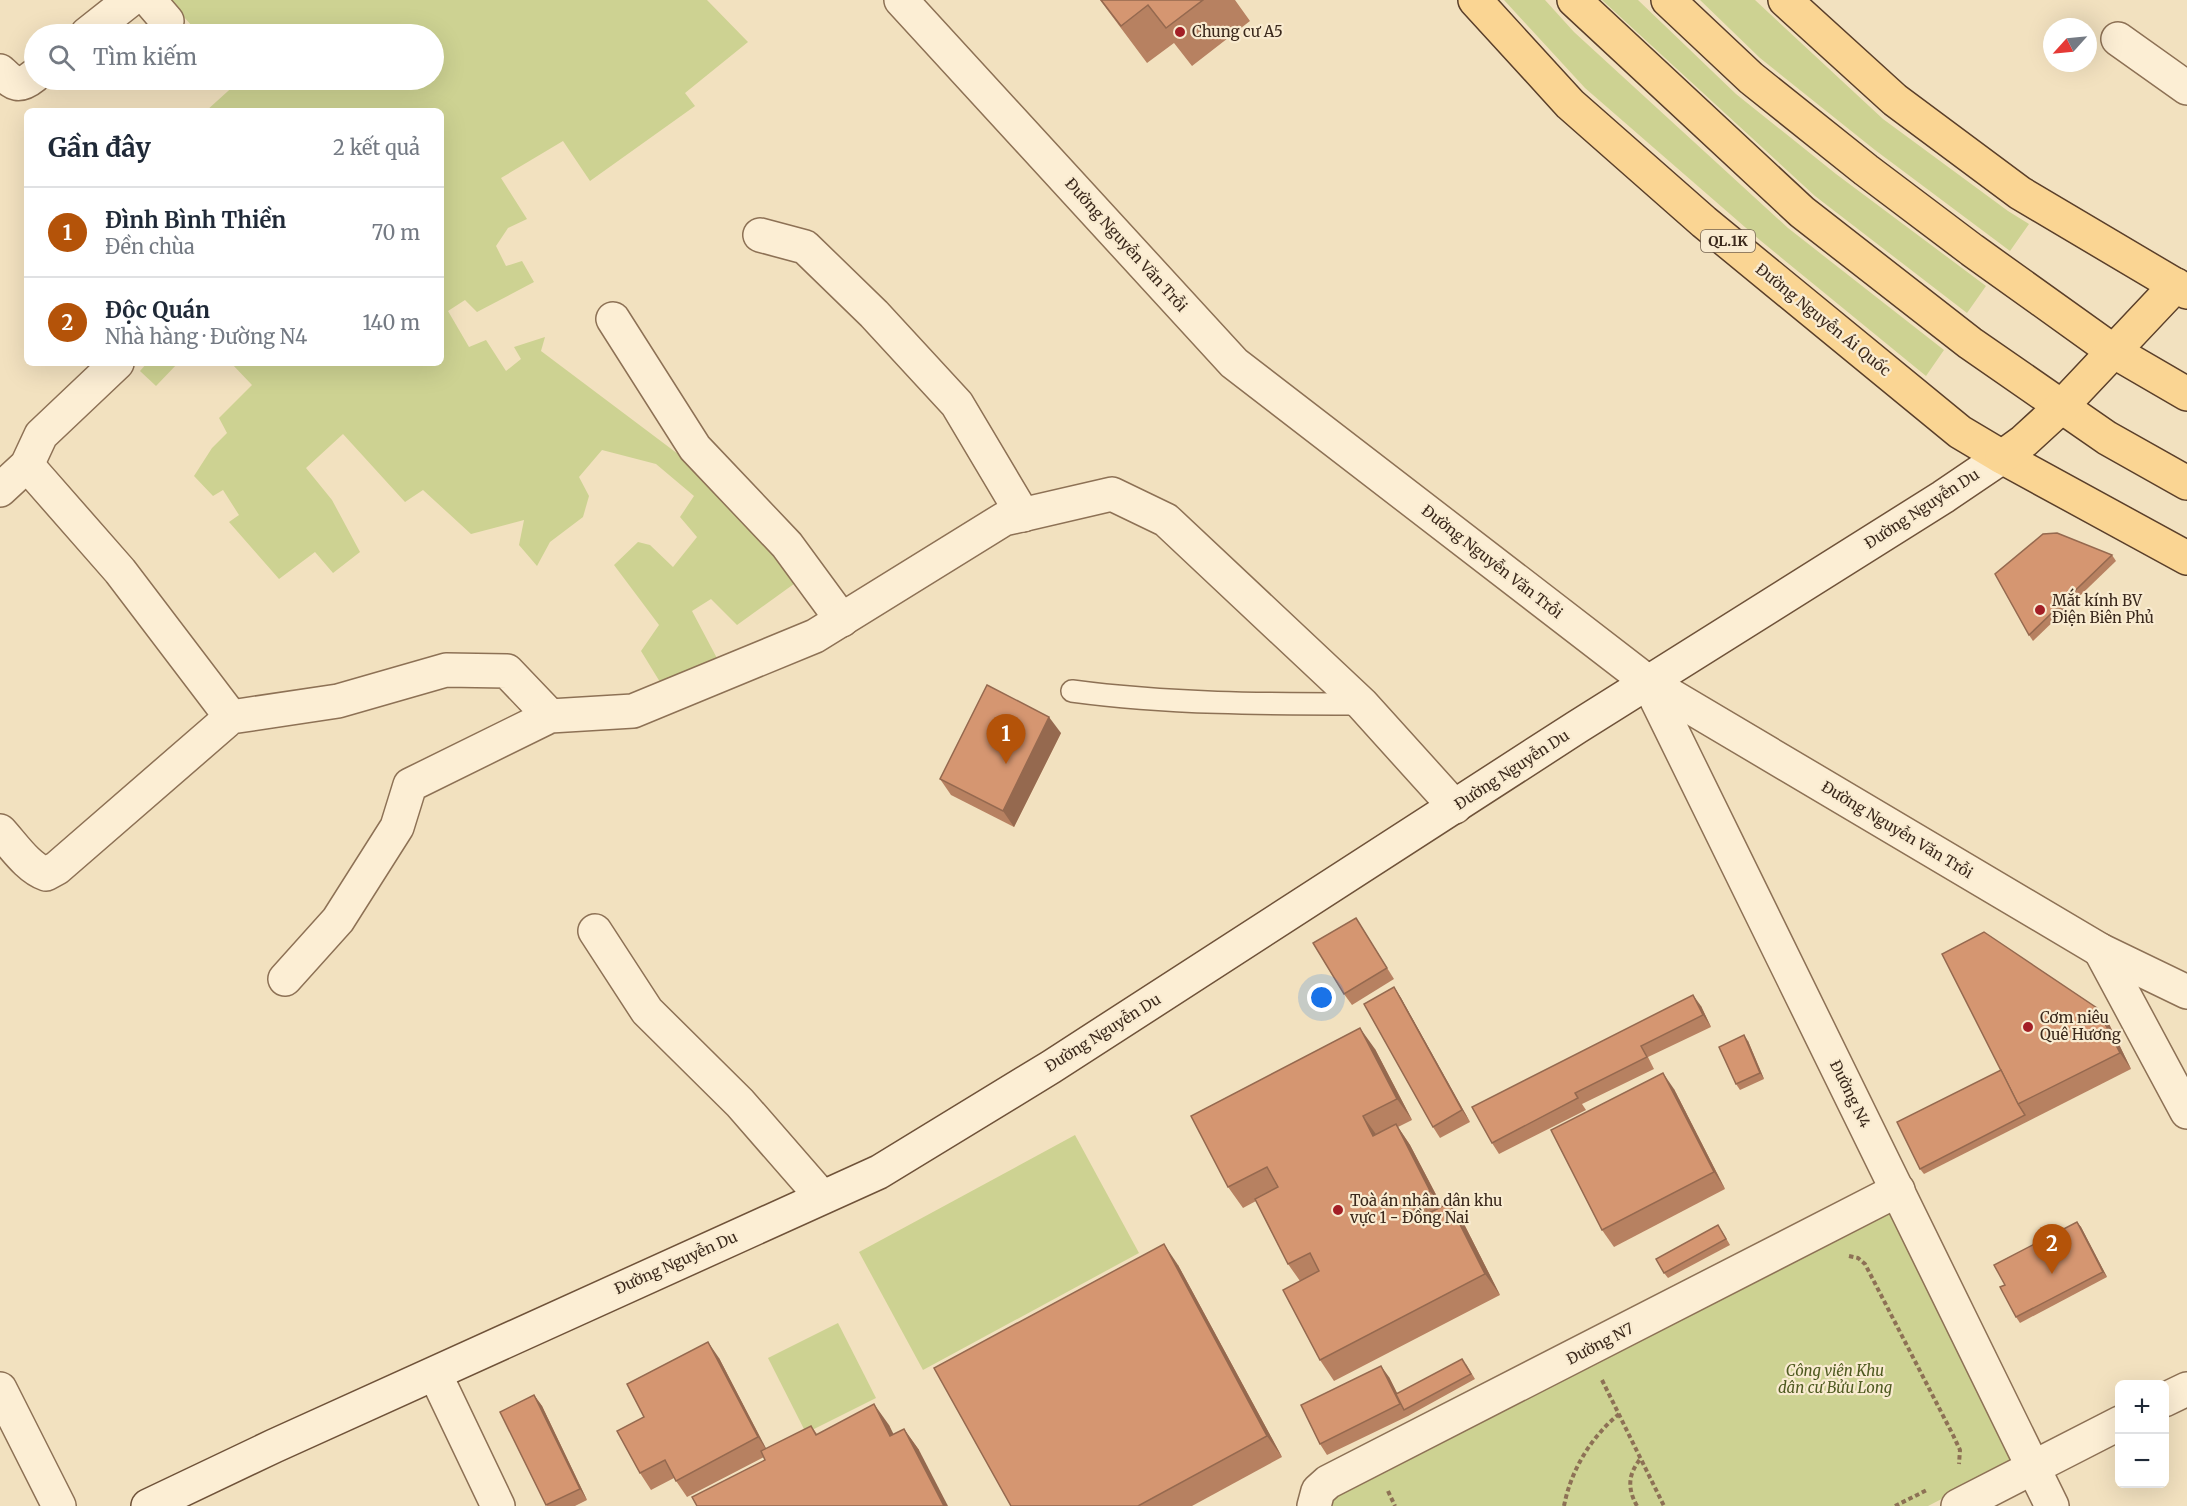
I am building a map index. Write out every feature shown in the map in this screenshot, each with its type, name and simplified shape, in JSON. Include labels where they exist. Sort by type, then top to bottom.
[{"type":"main road","name":"Đường Nguyễn Ái Quốc","points":[[1475,0],[1570,104],[1704,222],[1960,432],[2187,558]]},
{"type":"main road","points":[[1574,0],[1802,212],[1970,343],[2107,438],[2187,483]]},
{"type":"main road","points":[[1668,0],[1751,78],[1866,170],[1972,250],[2113,351],[2187,394]]},
{"type":"main road","points":[[1785,0],[1895,100],[2020,193],[2183,285],[2113,351],[2061,407],[2024,441],[2002,457]]},
{"type":"street","points":[[100,24],[130,0]]},
{"type":"street","name":"Đường Nguyễn Văn Trỗi","points":[[902,0],[1234,363],[1648,682],[2100,950],[2187,992]]},
{"type":"street","points":[[2118,39],[2187,88]]},
{"type":"street","points":[[0,71],[13,83],[24,83]]},
{"type":"street","points":[[760,235],[805,247],[874,314],[957,404],[1023,515]]},
{"type":"street","points":[[613,319],[695,448],[787,544],[842,620]]},
{"type":"street","points":[[0,490],[27,465],[41,435],[114,366]]},
{"type":"street","name":"Đường Nguyễn Du","points":[[148,1506],[274,1446],[879,1172],[1051,1066],[1648,682],[1943,497],[2002,457]]},
{"type":"street","points":[[27,465],[120,571],[231,717]]},
{"type":"street","points":[[285,979],[339,920],[397,827],[410,785],[550,716],[633,711],[815,636],[1004,519],[1112,494],[1167,520],[1362,704],[1455,807]]},
{"type":"street","points":[[0,831],[40,872],[46,874],[52,872],[231,717],[338,701],[446,670],[507,670],[550,716]]},
{"type":"street","name":"Đường N4","points":[[1648,682],[2052,1506]]},
{"type":"street","points":[[595,931],[647,1011],[740,1102],[822,1197]]},
{"type":"street","points":[[2100,950],[2187,1112]]},
{"type":"street","name":"Đường N7","points":[[1314,1506],[1318,1491],[1328,1482],[1898,1190]]},
{"type":"street","points":[[435,1374],[498,1506]]},
{"type":"street","points":[[0,1389],[59,1506]]},
{"type":"street","points":[[2169,1398],[2187,1389]]},
{"type":"street","points":[[1947,1496],[2033,1467],[2115,1426]]},
{"type":"lane","points":[[1072,691],[1124,698],[1233,705],[1362,704]]},
{"type":"path","points":[[1840,1257],[1858,1258],[1865,1264],[1960,1450],[1958,1469]]},
{"type":"path","points":[[1601,1377],[1664,1506]]},
{"type":"path","points":[[1564,1506],[1571,1481],[1590,1443],[1603,1427],[1619,1414]]},
{"type":"path","points":[[1637,1506],[1630,1486],[1630,1476],[1641,1458]]},
{"type":"path","points":[[1386,1487],[1395,1506]]},
{"type":"path","points":[[1895,1506],[1947,1496]]},
{"type":"green space","points":[[169,0],[707,0],[748,42],[685,93],[695,106],[590,181],[563,141],[501,178],[527,219],[508,228],[496,246],[506,266],[522,261],[534,282],[477,312],[465,300],[448,311],[469,347],[486,340],[506,371],[521,359],[514,347],[545,337],[541,351],[686,460],[798,581],[737,625],[711,599],[692,611],[719,662],[660,682],[641,651],[659,625],[614,565],[638,542],[650,545],[673,567],[697,537],[680,517],[694,496],[656,464],[602,450],[579,477],[589,496],[583,517],[550,542],[537,566],[519,545],[524,520],[471,534],[423,490],[405,502],[343,434],[306,468],[332,500],[360,552],[333,573],[315,552],[279,579],[229,522],[239,515],[223,490],[213,496],[194,476],[212,448],[227,433],[219,418],[252,385],[234,366],[444,366],[444,108],[209,108],[229,90],[444,90],[444,24],[190,24]]},
{"type":"green space","points":[[1504,0],[1545,0],[1574,32],[1788,228],[1944,350],[1926,376],[1761,241],[1585,88]]},
{"type":"green space","points":[[1602,0],[1638,0],[1736,94],[1836,174],[1986,286],[1967,313],[1815,196]]},
{"type":"green space","points":[[1700,0],[1755,0],[1883,119],[2029,224],[2010,251],[1875,150],[1760,58]]},
{"type":"green space","points":[[144,366],[175,366],[156,386],[140,371]]},
{"type":"green space","points":[[1075,1135],[1139,1253],[923,1370],[859,1252]]},
{"type":"green space","name":"Công viên Khu dân cư Bửu Long","points":[[1892,1209],[2016,1461],[1928,1506],[1328,1506],[1336,1492]]},
{"type":"green space","points":[[838,1323],[876,1398],[806,1433],[768,1358]]},
{"type":"building","points":[[1101,0],[1203,0],[1166,28],[1148,5],[1121,26]]},
{"type":"building","name":"Mắt kính BV Điện Biên Phủ","points":[[2057,533],[2112,555],[2029,635],[1995,574],[2043,534]]},
{"type":"building","points":[[987,685],[1049,717],[1003,811],[940,779]]},
{"type":"building","points":[[1356,918],[1387,968],[1344,994],[1313,943]]},
{"type":"building","points":[[1984,932],[2097,1008],[2120,1053],[2018,1104],[1942,954]]},
{"type":"building","points":[[1394,987],[1462,1110],[1433,1127],[1364,1004]]},
{"type":"building","points":[[1693,995],[1703,1015],[1641,1046],[1647,1057],[1575,1093],[1578,1098],[1492,1143],[1472,1107]]},
{"type":"building","points":[[1360,1028],[1397,1099],[1363,1116],[1373,1136],[1396,1124],[1430,1191],[1410,1201],[1419,1218],[1449,1203],[1485,1274],[1320,1360],[1283,1290],[1319,1271],[1310,1253],[1288,1264],[1255,1199],[1278,1187],[1267,1167],[1228,1187],[1191,1116]]},
{"type":"building","points":[[1744,1035],[1760,1073],[1736,1084],[1719,1047]]},
{"type":"building","points":[[2001,1070],[2025,1115],[1920,1169],[1897,1122]]},
{"type":"building","points":[[1663,1073],[1714,1172],[1602,1230],[1551,1130]]},
{"type":"building","points":[[2077,1222],[2103,1272],[2016,1317],[2000,1287],[2005,1285],[1994,1265]]},
{"type":"building","points":[[1718,1225],[1726,1239],[1664,1273],[1656,1259]]},
{"type":"building","points":[[1164,1244],[1267,1436],[1138,1506],[1011,1506],[934,1368]]},
{"type":"building","points":[[708,1342],[758,1437],[676,1481],[665,1460],[640,1473],[617,1431],[644,1417],[627,1384]]},
{"type":"building","points":[[1462,1359],[1471,1374],[1404,1410],[1396,1394]]},
{"type":"building","points":[[1381,1366],[1400,1404],[1320,1444],[1301,1405]]},
{"type":"building","points":[[534,1395],[580,1489],[546,1505],[500,1412]]},
{"type":"building","points":[[874,1404],[890,1436],[904,1429],[944,1506],[697,1506],[692,1497],[765,1460],[761,1451],[811,1426],[816,1435]]},
{"type":"place","name":"Chung cư A5","points":[[1180,32]]},
{"type":"place","name":"Mắt kính BV Điện Biên Phủ","points":[[2040,610]]},
{"type":"place","name":"Đình Bình Thiền","points":[[1006,764]]},
{"type":"place","name":"Cơm niêu Quê Hương","points":[[2028,1027]]},
{"type":"place","name":"Toà án nhân dân khu vực 1 - Đồng Nai","points":[[1338,1210]]},
{"type":"place","name":"Độc Quán","points":[[2052,1274]]}]
